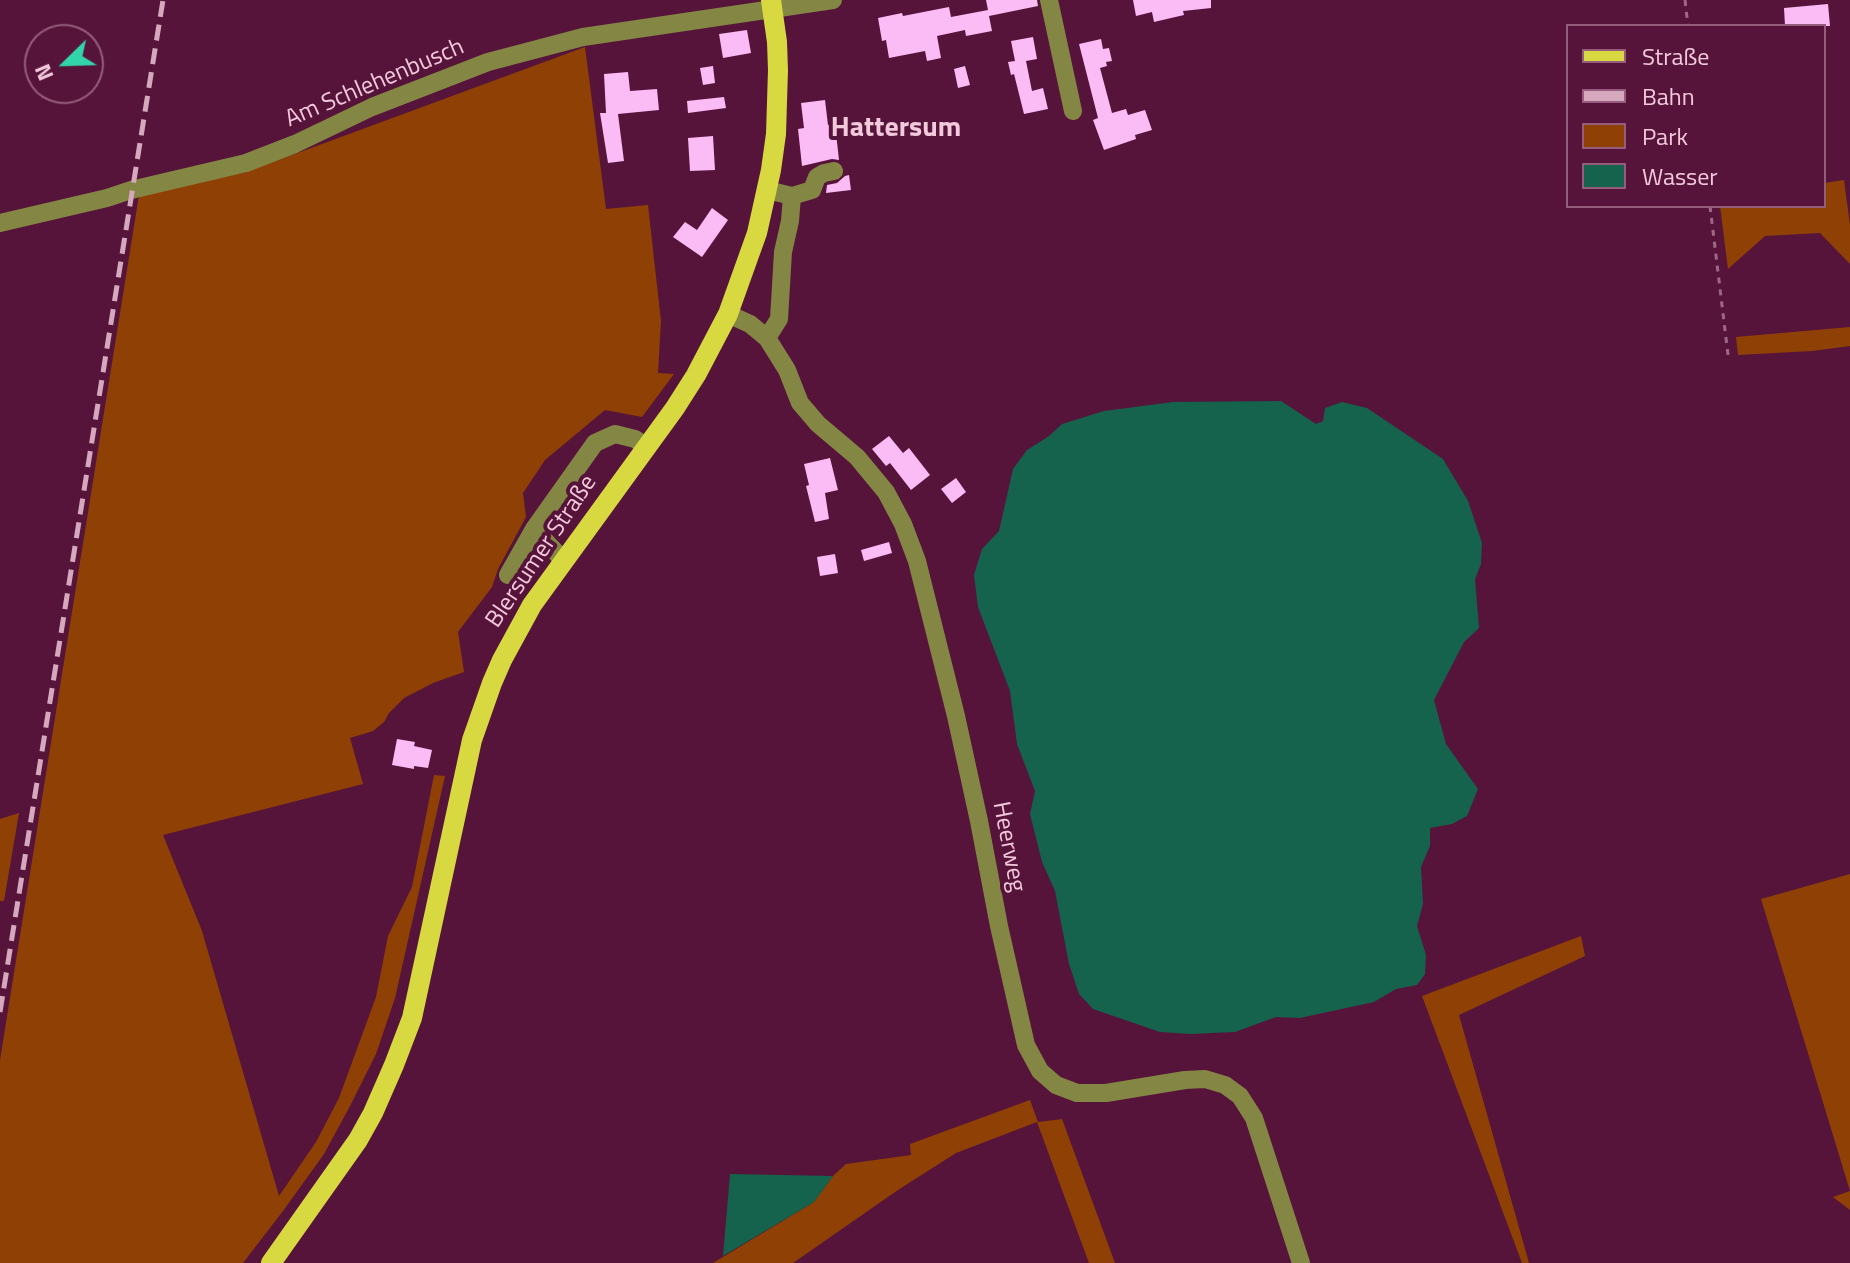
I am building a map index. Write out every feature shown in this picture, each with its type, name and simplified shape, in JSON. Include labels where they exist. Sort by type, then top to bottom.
[{"type":"main road","name":"Blersumer Straße","points":[[271,1263],[358,1140],[394,1065],[412,1018],[472,740],[502,660],[532,605],[696,375],[728,314],[757,233],[776,134],[777,42],[772,4]]},
{"type":"street","name":"Am Schlehenbusch","points":[[0,223],[246,163],[295,144],[372,107],[488,62],[583,37],[772,4],[833,0]]},
{"type":"street","points":[[1049,0],[1073,111]]},
{"type":"street","points":[[767,190],[792,196],[812,190],[817,177],[834,171]]},
{"type":"street","points":[[767,338],[779,319],[783,252],[792,196]]},
{"type":"street","name":"Heerweg","points":[[728,314],[750,324],[767,338],[787,370],[800,403],[818,424],[857,457],[886,492],[908,536],[956,716],[1026,1045],[1040,1071],[1056,1085],[1077,1093],[1106,1093],[1205,1079],[1225,1085],[1240,1096],[1254,1118],[1301,1263]]},
{"type":"street","points":[[508,575],[534,529],[595,443],[615,434],[635,439],[647,447]]},
{"type":"street","points":[[534,529],[563,560]]},
{"type":"path","points":[[1685,0],[1688,24]]},
{"type":"path","points":[[1710,208],[1728,355]]},
{"type":"green space","points":[[585,47],[606,209],[648,205],[661,321],[658,373],[674,374],[642,417],[605,410],[545,460],[523,493],[526,517],[498,569],[492,587],[458,632],[464,672],[404,698],[373,731],[350,738],[363,784],[163,835],[202,931],[279,1196],[316,1142],[339,1098],[376,997],[388,936],[412,887],[434,775],[445,776],[395,998],[376,1054],[324,1154],[243,1263],[0,1263],[0,1060],[139,195],[246,172]]},
{"type":"green space","points":[[1844,180],[1850,225],[1850,264],[1820,233],[1765,236],[1728,269],[1720,208],[1826,208],[1826,183]]},
{"type":"green space","points":[[1850,327],[1850,346],[1738,355],[1736,337]]},
{"type":"green space","points":[[19,813],[4,901],[0,901],[0,819]]},
{"type":"green space","points":[[1850,874],[1850,1191],[1761,899]]},
{"type":"green space","points":[[1581,936],[1585,956],[1459,1015],[1529,1263],[1522,1263],[1422,996]]},
{"type":"green space","points":[[1030,1100],[1038,1122],[1062,1119],[1115,1263],[1089,1263],[1037,1122],[956,1153],[793,1263],[713,1263],[814,1202],[846,1164],[911,1155],[910,1144]]},
{"type":"green space","points":[[1850,1191],[1850,1210],[1833,1197]]},
{"type":"water","points":[[1281,401],[1316,424],[1323,421],[1325,408],[1342,402],[1367,408],[1443,459],[1468,501],[1482,543],[1481,564],[1475,579],[1479,628],[1464,642],[1434,700],[1446,744],[1478,789],[1467,816],[1452,824],[1430,828],[1430,846],[1421,867],[1423,904],[1417,926],[1426,955],[1425,974],[1417,985],[1396,989],[1374,1002],[1300,1018],[1276,1017],[1235,1032],[1160,1032],[1093,1009],[1079,994],[1069,964],[1055,891],[1042,862],[1030,814],[1035,791],[1017,744],[1010,691],[978,607],[974,575],[982,549],[999,531],[1013,469],[1027,450],[1062,424],[1104,411],[1173,402]]},
{"type":"water","points":[[730,1174],[833,1176],[814,1202],[723,1256]]},
{"type":"building","points":[[986,0],[1037,0],[1038,6],[989,16],[992,31],[966,36],[965,30],[937,36],[941,58],[927,61],[925,51],[889,58],[878,18],[949,7],[951,17],[988,10]]},
{"type":"building","points":[[1133,0],[1211,0],[1211,8],[1183,11],[1184,15],[1154,22],[1152,12],[1136,16]]},
{"type":"building","points":[[1828,4],[1830,26],[1785,24],[1784,8]]},
{"type":"building","points":[[747,30],[751,53],[723,58],[719,34]]},
{"type":"building","points":[[1033,37],[1037,59],[1026,61],[1032,91],[1043,88],[1048,109],[1024,114],[1008,62],[1015,61],[1011,41]]},
{"type":"building","points":[[1101,39],[1103,49],[1109,48],[1112,61],[1100,68],[1112,113],[1126,109],[1128,115],[1145,110],[1152,130],[1104,150],[1093,120],[1098,118],[1079,44]]},
{"type":"building","points":[[713,66],[715,83],[703,85],[700,68]]},
{"type":"building","points":[[965,66],[970,85],[958,88],[954,69]]},
{"type":"building","points":[[628,72],[630,91],[657,89],[659,110],[618,114],[624,161],[608,163],[600,113],[606,113],[604,74]]},
{"type":"building","points":[[724,97],[726,108],[688,113],[687,101]]},
{"type":"building","points":[[825,100],[828,125],[835,124],[839,160],[802,166],[798,129],[804,128],[801,103]]},
{"type":"building","points":[[713,136],[715,170],[690,171],[688,138]]},
{"type":"building","points":[[849,175],[851,190],[826,193],[827,185]]},
{"type":"building","points":[[712,208],[728,220],[702,257],[673,237],[685,222],[697,230]]},
{"type":"building","points":[[889,436],[903,453],[909,448],[930,475],[911,490],[890,463],[886,466],[872,449]]},
{"type":"building","points":[[830,458],[838,490],[825,493],[829,519],[815,522],[804,464]]},
{"type":"building","points":[[956,478],[966,492],[952,503],[941,489]]},
{"type":"building","points":[[889,542],[892,553],[864,561],[861,550]]},
{"type":"building","points":[[835,554],[838,573],[820,576],[817,557]]},
{"type":"building","points":[[397,739],[415,742],[414,746],[432,750],[428,768],[392,765]]},
{"type":"railway","points":[[0,1012],[163,0]]},
{"type":"district","name":"Hattersum","points":[[896,129]]}]
